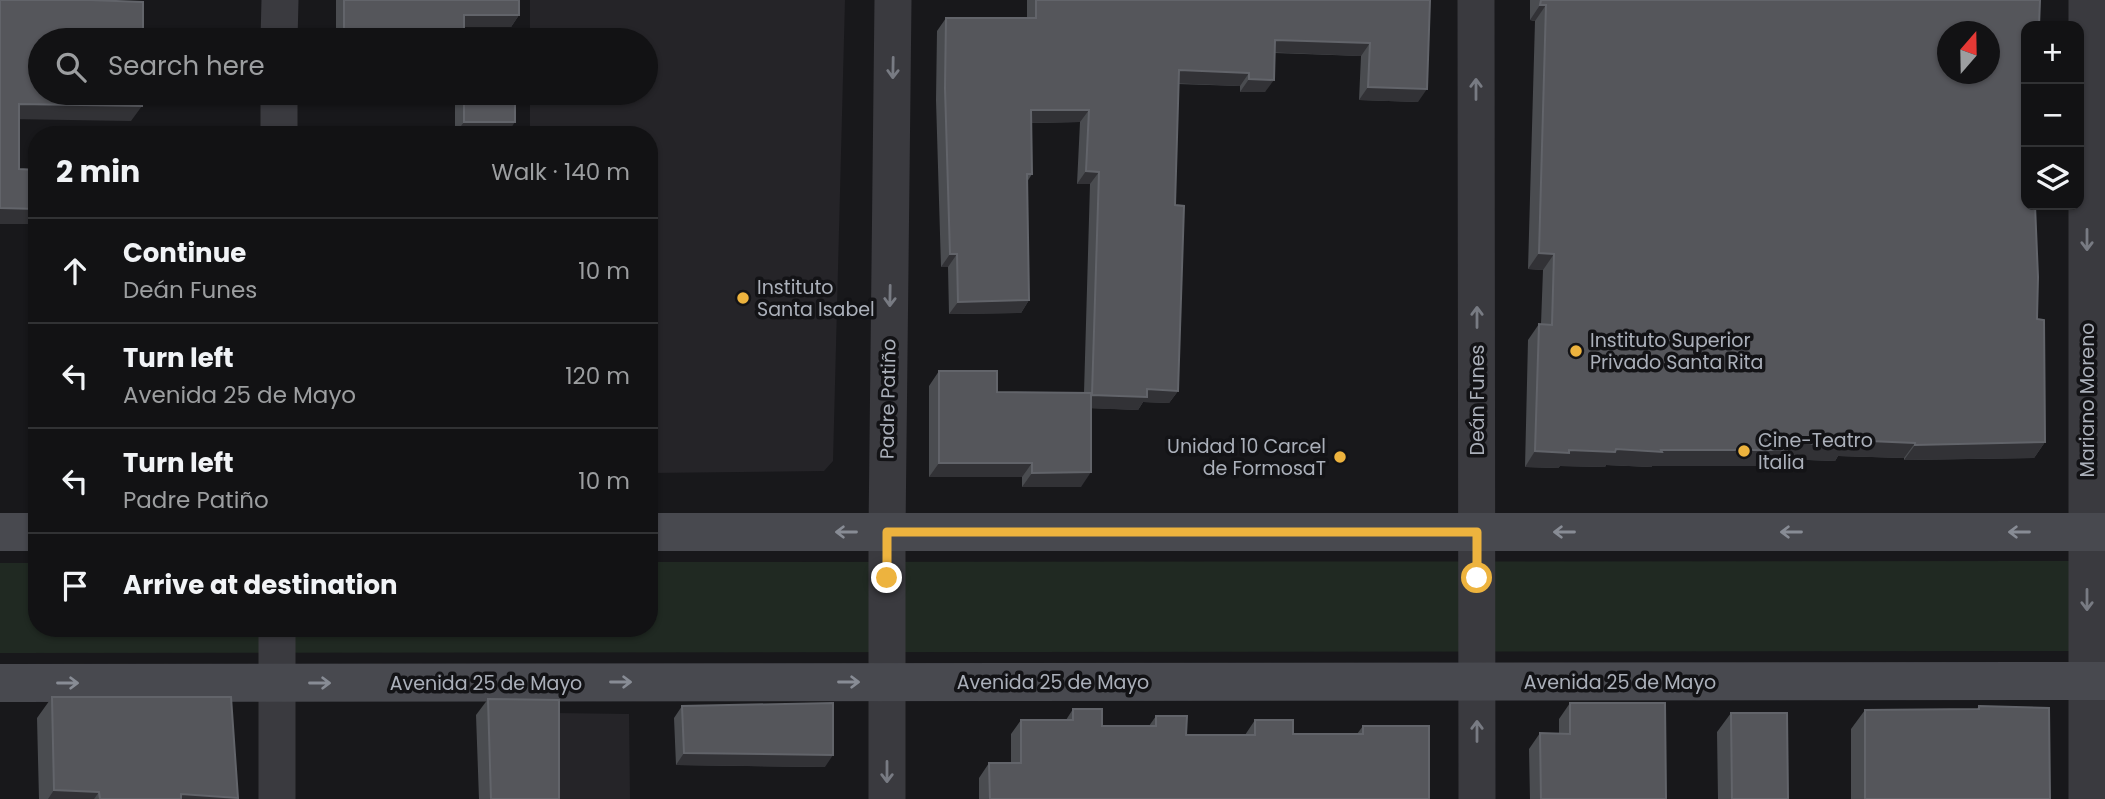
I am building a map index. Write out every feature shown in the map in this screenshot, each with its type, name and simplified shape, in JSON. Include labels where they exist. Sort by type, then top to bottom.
[{"type":"main road","points":[[0,532],[28,532]]},
{"type":"main road","points":[[658,532],[2096,532]]},
{"type":"main road","name":"Avenida 25 de Mayo","points":[[0,683],[2096,681]]},
{"type":"street","points":[[279,28],[280,0]]},
{"type":"street","name":"Padre Patiño","points":[[887,799],[887,532],[894,0]]},
{"type":"street","name":"Deán Funes","points":[[1476,0],[1477,799]]},
{"type":"street","name":"Mariano Moreno","points":[[2087,0],[2096,532],[2096,681],[2087,799]]},
{"type":"street","points":[[279,105],[279,126]]},
{"type":"street","points":[[277,637],[277,799]]},
{"type":"shaded area","name":"Instituto Santa Isabel","points":[[530,0],[845,0],[833,461],[824,471],[658,473],[658,126],[530,126],[530,105],[658,105],[658,28],[530,28]]},
{"type":"shaded area","points":[[2105,561],[2105,651],[0,653],[0,563],[28,563],[28,637],[658,637],[658,562]]},
{"type":"shaded area","points":[[555,713],[629,714],[630,799],[557,799]]},
{"type":"building","points":[[0,0],[143,2],[143,28],[28,28],[28,104],[19,104],[19,169],[28,170],[28,209],[0,208]]},
{"type":"building","points":[[344,0],[519,0],[519,15],[464,15],[464,28],[344,28]]},
{"type":"building","points":[[1036,0],[1430,0],[1427,89],[1368,87],[1370,43],[1275,40],[1274,80],[1249,79],[1249,73],[1179,70],[1175,205],[1184,206],[1178,391],[1147,389],[1147,397],[1092,395],[1099,172],[1086,171],[1089,110],[1031,110],[1032,174],[1027,174],[1029,300],[958,302],[957,254],[950,254],[945,88],[946,18],[1036,18]]},
{"type":"building","points":[[1541,0],[2040,0],[2039,21],[2021,21],[2021,210],[2035,210],[2037,319],[2044,320],[2045,442],[1915,445],[1846,440],[1846,445],[1787,443],[1787,450],[1661,450],[1662,452],[1616,449],[1615,452],[1569,450],[1569,453],[1535,451],[1539,324],[1552,325],[1554,254],[1539,253],[1546,5],[1540,5]]},
{"type":"building","points":[[80,105],[142,105],[142,106]]},
{"type":"building","points":[[464,105],[515,105],[515,122],[464,122]]},
{"type":"building","points":[[939,371],[997,371],[997,392],[1091,393],[1091,472],[1032,473],[1032,463],[939,463]]},
{"type":"building","points":[[52,697],[231,697],[238,798],[181,794],[181,799],[100,799],[99,792],[54,790]]},
{"type":"building","points":[[488,699],[559,700],[559,799],[491,799]]},
{"type":"building","points":[[833,703],[833,755],[684,753],[682,706]]},
{"type":"building","points":[[1570,703],[1665,703],[1666,799],[1541,799],[1540,733],[1570,734]]},
{"type":"building","points":[[1979,706],[2049,708],[2050,799],[1865,799],[1865,710],[1979,709]]},
{"type":"building","points":[[1073,709],[1102,709],[1102,726],[1156,726],[1156,716],[1187,716],[1186,735],[1255,735],[1255,720],[1293,720],[1293,734],[1363,734],[1363,726],[1429,726],[1429,799],[990,799],[989,763],[1021,763],[1021,720],[1073,720]]},
{"type":"building","points":[[1731,713],[1787,713],[1788,799],[1732,799]]},
{"type":"place","name":"Instituto Santa Isabel","points":[[743,298]]},
{"type":"place","name":"Instituto Superior Privado Santa Rita","points":[[1576,351]]},
{"type":"place","name":"Cine-Teatro Italia","points":[[1744,451]]},
{"type":"place","name":"Unidad 10 Carcel de FormosaT","points":[[1340,457]]},
{"type":"route","points":[[887,578],[887,532],[1477,532],[1477,578]]}]
